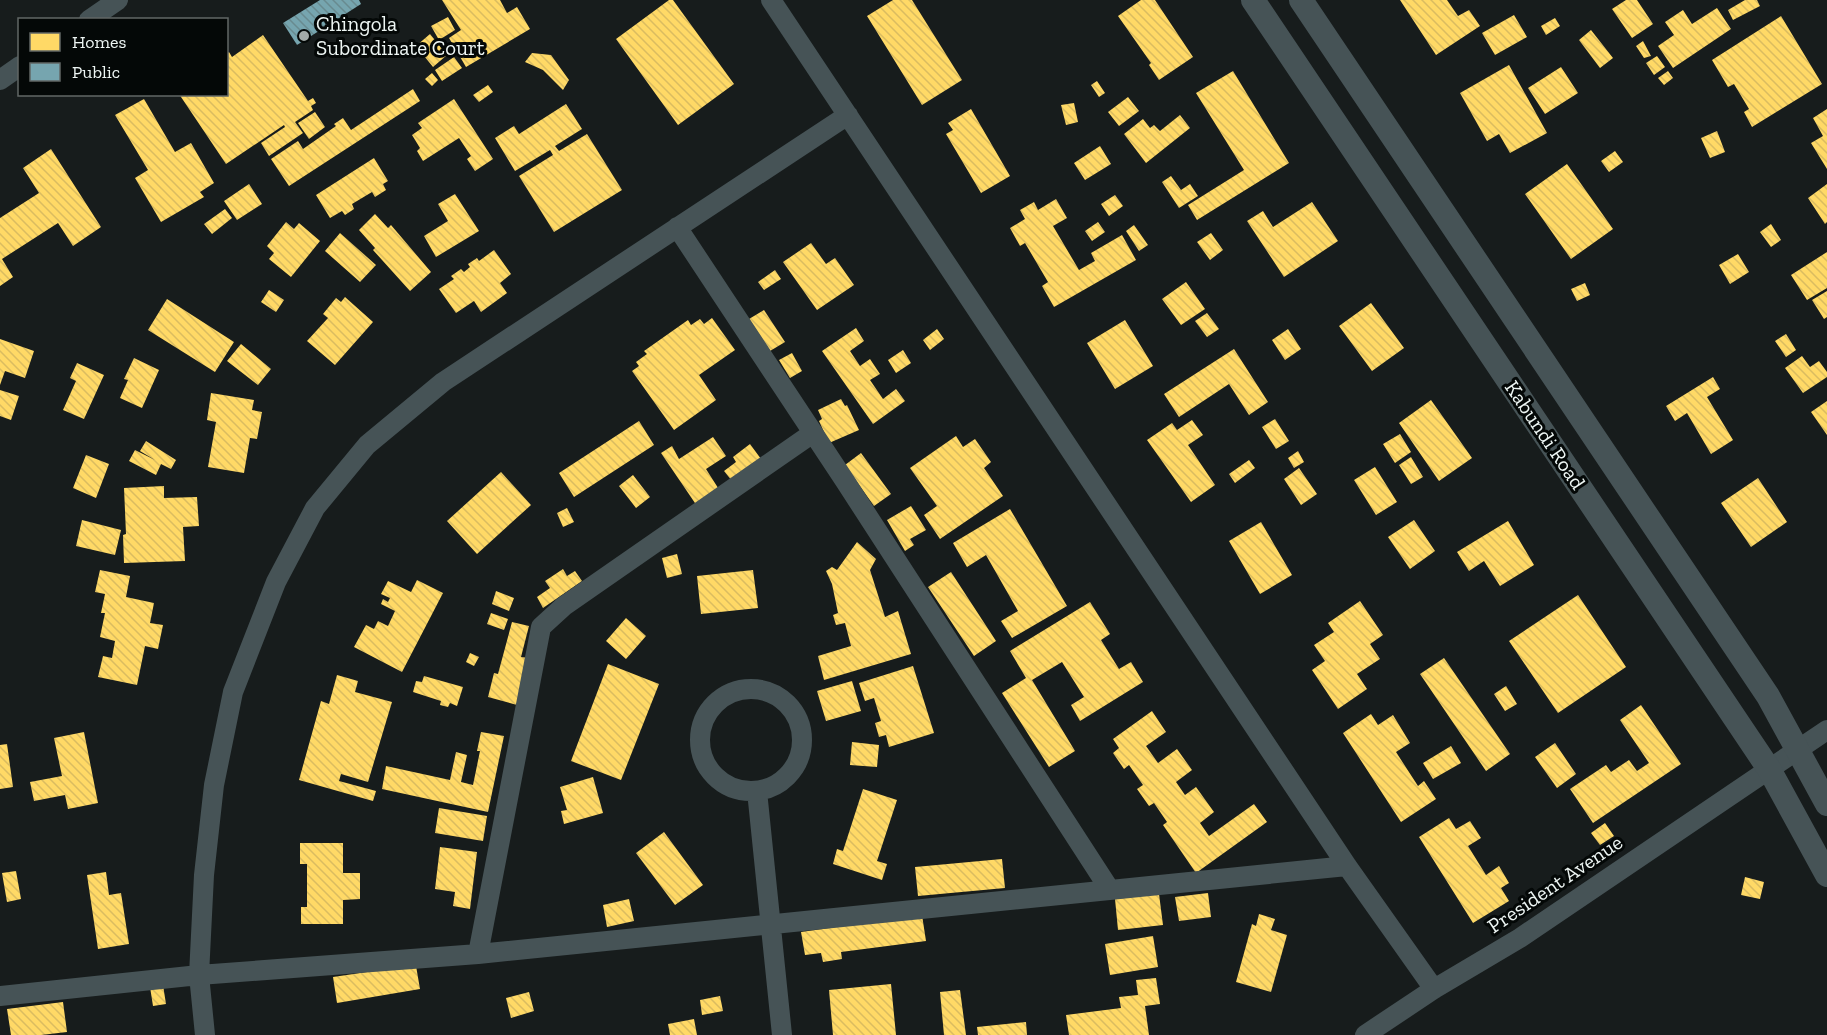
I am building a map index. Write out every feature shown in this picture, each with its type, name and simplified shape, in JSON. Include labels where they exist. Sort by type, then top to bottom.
[{"type":"street","points":[[92,18],[118,0]]},
{"type":"street","points":[[771,0],[1347,866],[1434,989]]},
{"type":"street","points":[[1259,10],[1293,0]]},
{"type":"street","name":"Kabundi Road","points":[[1301,0],[1768,696],[1827,804]]},
{"type":"street","name":"Kabundi Road","points":[[1259,10],[1770,769],[1827,875]]},
{"type":"street","points":[[0,80],[18,67]]},
{"type":"street","points":[[1333,120],[1365,97]]},
{"type":"street","points":[[205,1035],[199,975],[204,875],[214,785],[233,692],[276,582],[315,508],[367,446],[443,381],[848,116]]},
{"type":"street","points":[[1392,207],[1425,184]]},
{"type":"street","points":[[677,227],[1110,890]]},
{"type":"street","points":[[1458,306],[1490,283]]},
{"type":"street","points":[[1520,398],[1552,375]]},
{"type":"street","points":[[478,954],[541,627],[574,600],[813,433]]},
{"type":"street","points":[[1584,493],[1616,470]]},
{"type":"street","points":[[1665,613],[1697,591]]},
{"type":"street","points":[[746,688],[772,693],[783,700],[796,715],[802,734],[802,748],[791,772],[770,788],[757,791],[731,787],[719,780],[710,770],[700,745],[705,718],[712,707],[722,698],[746,688]]},
{"type":"street","name":"President Avenue","points":[[1365,1035],[1434,989],[1520,938],[1827,730]]},
{"type":"street","points":[[757,791],[782,1035]]},
{"type":"street","points":[[0,996],[199,975],[478,954],[1347,866]]},
{"type":"building: Homes","points":[[442,0],[500,0],[507,13],[517,7],[530,29],[466,67],[449,38],[461,30]]},
{"type":"building: Homes","points":[[669,0],[673,0],[734,84],[678,125],[616,39]]},
{"type":"building: Homes","points":[[893,0],[912,0],[962,80],[922,105],[867,16]]},
{"type":"building: Homes","points":[[1141,0],[1155,0],[1193,57],[1159,80],[1149,65],[1151,63],[1118,16]]},
{"type":"building: Homes","points":[[1400,0],[1447,0],[1458,16],[1469,10],[1480,26],[1436,55]]},
{"type":"building: Homes","points":[[1626,0],[1637,0],[1653,24],[1632,38],[1612,9]]},
{"type":"building: Homes","points":[[1745,0],[1757,0],[1760,6],[1733,20],[1728,10]]},
{"type":"building: Homes","points":[[1717,8],[1731,29],[1673,68],[1658,46],[1674,35],[1665,22],[1683,10],[1692,24]]},
{"type":"building: Homes","points":[[1514,15],[1527,37],[1495,55],[1482,33]]},
{"type":"building: Homes","points":[[1781,16],[1822,84],[1752,127],[1744,112],[1749,109],[1734,84],[1728,87],[1712,60]]},
{"type":"building: Homes","points":[[448,17],[455,30],[439,40],[431,26]]},
{"type":"building: Homes","points":[[1555,18],[1560,26],[1546,35],[1541,26]]},
{"type":"building: Homes","points":[[1591,30],[1613,58],[1600,68],[1579,40]]},
{"type":"building: Homes","points":[[430,34],[447,55],[433,67],[416,46]]},
{"type":"building: Homes","points":[[263,35],[308,101],[313,98],[316,103],[311,106],[313,110],[295,122],[303,133],[269,156],[261,143],[285,127],[284,125],[226,164],[180,96],[228,96],[228,53],[232,57]]},
{"type":"building: Homes","points":[[1643,41],[1651,56],[1644,58],[1636,46]]},
{"type":"building: Homes","points":[[532,53],[551,55],[569,80],[563,90],[543,70],[525,62]]},
{"type":"building: Homes","points":[[1657,56],[1665,67],[1654,75],[1646,63]]},
{"type":"building: Homes","points":[[454,57],[462,68],[442,81],[435,70]]},
{"type":"building: Homes","points":[[1509,65],[1547,133],[1510,153],[1499,134],[1487,141],[1460,93]]},
{"type":"building: Homes","points":[[1561,67],[1578,93],[1545,114],[1528,88]]},
{"type":"building: Homes","points":[[1233,71],[1289,163],[1197,220],[1188,205],[1244,170],[1196,93]]},
{"type":"building: Homes","points":[[1668,71],[1673,78],[1664,85],[1658,78]]},
{"type":"building: Homes","points":[[432,73],[438,80],[432,86],[425,79]]},
{"type":"building: Homes","points":[[1097,81],[1105,93],[1099,97],[1091,85]]},
{"type":"building: Homes","points":[[488,85],[493,92],[479,102],[473,95]]},
{"type":"building: Homes","points":[[413,89],[420,101],[289,186],[271,159],[298,141],[303,149],[336,126],[334,124],[343,118],[351,130]]},
{"type":"building: Homes","points":[[1128,97],[1139,111],[1119,126],[1108,112]]},
{"type":"building: Homes","points":[[144,99],[175,152],[191,143],[214,183],[200,192],[204,197],[161,222],[135,178],[148,170],[115,115]]},
{"type":"building: Homes","points":[[454,99],[493,159],[475,171],[467,159],[471,156],[459,138],[423,161],[417,151],[420,148],[412,135],[422,128],[418,123]]},
{"type":"building: Homes","points":[[1074,103],[1078,122],[1066,125],[1061,105]]},
{"type":"building: Homes","points":[[566,104],[582,129],[555,146],[559,151],[587,134],[622,190],[554,232],[519,176],[553,155],[550,150],[515,171],[495,138],[514,126],[519,134]]},
{"type":"building: Homes","points":[[971,109],[1010,176],[981,193],[946,134],[953,130],[948,123]]},
{"type":"building: Homes","points":[[1827,109],[1827,169],[1811,143],[1823,136],[1813,118]]},
{"type":"building: Homes","points":[[315,112],[325,127],[309,139],[298,123]]},
{"type":"building: Homes","points":[[1180,115],[1190,128],[1146,163],[1124,134],[1143,119],[1150,128],[1154,125],[1160,131]]},
{"type":"building: Homes","points":[[1717,131],[1725,152],[1710,158],[1701,138]]},
{"type":"building: Homes","points":[[1100,146],[1111,164],[1085,180],[1074,163]]},
{"type":"building: Homes","points":[[51,149],[101,227],[73,246],[58,223],[2,259],[13,277],[0,286],[0,218],[39,193],[23,168]]},
{"type":"building: Homes","points":[[1615,151],[1623,162],[1609,172],[1601,161]]},
{"type":"building: Homes","points":[[374,158],[388,181],[383,184],[386,190],[375,197],[372,192],[352,204],[354,209],[345,215],[342,211],[330,218],[316,195]]},
{"type":"building: Homes","points":[[1567,164],[1613,229],[1571,259],[1525,194]]},
{"type":"building: Homes","points":[[1171,176],[1181,190],[1190,184],[1198,196],[1179,208],[1162,182]]},
{"type":"building: Homes","points":[[249,184],[262,204],[237,220],[224,201]]},
{"type":"building: Homes","points":[[1827,184],[1827,222],[1825,224],[1808,198]]},
{"type":"building: Homes","points":[[455,194],[479,231],[436,257],[424,236],[448,221],[438,204]]},
{"type":"building: Homes","points":[[1115,195],[1123,206],[1109,216],[1101,204]]},
{"type":"building: Homes","points":[[1056,199],[1067,218],[1053,226],[1079,270],[1095,261],[1091,253],[1122,235],[1136,260],[1054,307],[1042,286],[1048,282],[1025,243],[1020,246],[1010,228],[1025,219],[1020,210],[1034,202],[1038,210]]},
{"type":"building: Homes","points":[[1312,202],[1338,241],[1284,277],[1247,221],[1263,211],[1273,227]]},
{"type":"building: Homes","points":[[225,209],[232,218],[212,234],[204,224]]},
{"type":"building: Homes","points":[[375,214],[388,228],[391,225],[431,272],[410,291],[373,250],[375,248],[359,230]]},
{"type":"building: Homes","points":[[286,222],[294,229],[299,223],[320,241],[291,277],[269,259],[274,253],[267,246]]},
{"type":"building: Homes","points":[[1098,222],[1105,232],[1092,241],[1085,231]]},
{"type":"building: Homes","points":[[1771,224],[1781,240],[1771,247],[1760,232]]},
{"type":"building: Homes","points":[[1134,225],[1148,245],[1139,251],[1126,231]]},
{"type":"building: Homes","points":[[340,233],[376,265],[360,282],[325,251]]},
{"type":"building: Homes","points":[[1211,233],[1223,250],[1210,260],[1197,242]]},
{"type":"building: Homes","points":[[811,243],[826,264],[835,258],[854,285],[817,310],[783,262]]},
{"type":"building: Homes","points":[[494,250],[511,274],[500,283],[507,293],[481,312],[474,301],[456,313],[439,289],[454,279],[451,276],[461,269],[464,272],[470,267],[468,264],[477,258],[479,261]]},
{"type":"building: Homes","points":[[1827,252],[1827,288],[1807,300],[1791,275]]},
{"type":"building: Homes","points":[[1738,254],[1749,272],[1730,284],[1719,265]]},
{"type":"building: Homes","points":[[775,270],[781,279],[764,290],[758,282]]},
{"type":"building: Homes","points":[[1186,282],[1205,309],[1181,325],[1162,299]]},
{"type":"building: Homes","points":[[1585,283],[1590,295],[1577,301],[1571,289]]},
{"type":"building: Homes","points":[[269,290],[284,300],[276,312],[261,302]]},
{"type":"building: Homes","points":[[1827,291],[1827,317],[1824,319],[1812,300]]},
{"type":"building: Homes","points":[[345,297],[373,322],[335,365],[307,341],[328,318],[323,314],[336,298],[341,302]]},
{"type":"building: Homes","points":[[167,299],[234,342],[215,372],[148,330]]},
{"type":"building: Homes","points":[[1371,303],[1404,348],[1372,371],[1339,326]]},
{"type":"building: Homes","points":[[764,310],[785,342],[770,351],[749,319]]},
{"type":"building: Homes","points":[[1207,313],[1219,329],[1207,337],[1195,321]]},
{"type":"building: Homes","points":[[712,318],[735,350],[699,375],[716,400],[674,430],[632,371],[639,366],[636,362],[647,354],[644,351],[688,320],[691,325],[700,319],[704,324]]},
{"type":"building: Homes","points":[[1125,320],[1153,366],[1115,389],[1087,343]]},
{"type":"building: Homes","points":[[856,328],[864,341],[850,351],[860,366],[870,359],[880,374],[870,380],[883,399],[896,389],[905,401],[873,424],[822,351]]},
{"type":"building: Homes","points":[[937,329],[944,339],[930,350],[923,340]]},
{"type":"building: Homes","points":[[1288,329],[1301,349],[1285,360],[1272,340]]},
{"type":"building: Homes","points":[[1786,334],[1796,350],[1786,357],[1775,341]]},
{"type":"building: Homes","points":[[0,339],[34,351],[25,378],[5,371],[0,385]]},
{"type":"building: Homes","points":[[241,344],[271,369],[258,385],[227,361]]},
{"type":"building: Homes","points":[[1234,349],[1268,402],[1249,415],[1229,384],[1179,417],[1164,394]]},
{"type":"building: Homes","points":[[903,350],[911,363],[896,373],[888,360]]},
{"type":"building: Homes","points":[[792,353],[802,371],[790,378],[779,360]]},
{"type":"building: Homes","points":[[1802,356],[1810,367],[1819,361],[1827,372],[1827,377],[1803,393],[1785,368]]},
{"type":"building: Homes","points":[[134,358],[159,370],[142,408],[120,398],[128,380],[124,379]]},
{"type":"building: Homes","points":[[77,363],[104,375],[84,419],[63,410],[76,381],[70,378]]},
{"type":"building: Homes","points":[[1713,377],[1720,389],[1707,397],[1733,440],[1711,454],[1687,413],[1675,421],[1666,406]]},
{"type":"building: Homes","points":[[0,390],[19,396],[11,420],[0,416]]},
{"type":"building: Homes","points":[[211,393],[254,400],[252,410],[262,412],[257,439],[250,438],[244,473],[208,467],[216,422],[207,420]]},
{"type":"building: Homes","points":[[841,399],[845,406],[847,405],[859,430],[829,443],[819,421],[822,419],[818,410]]},
{"type":"building: Homes","points":[[1431,400],[1472,458],[1439,481],[1399,423]]},
{"type":"building: Homes","points":[[1827,401],[1827,435],[1811,412]]},
{"type":"building: Homes","points":[[1275,419],[1289,441],[1276,449],[1262,427]]},
{"type":"building: Homes","points":[[1192,420],[1203,435],[1188,445],[1215,485],[1191,502],[1147,440],[1172,423],[1177,430]]},
{"type":"building: Homes","points":[[639,421],[654,445],[574,497],[559,473]]},
{"type":"building: Homes","points":[[1400,434],[1411,452],[1395,463],[1383,444]]},
{"type":"building: Homes","points":[[956,436],[963,447],[975,439],[991,462],[984,468],[1003,496],[940,539],[924,515],[937,506],[910,468]]},
{"type":"building: Homes","points":[[713,437],[726,456],[706,469],[720,491],[697,506],[661,453],[672,446],[679,459]]},
{"type":"building: Homes","points":[[146,441],[176,460],[171,469],[161,464],[156,475],[129,461],[135,450],[155,460],[140,451]]},
{"type":"building: Homes","points":[[750,444],[761,459],[732,481],[724,471],[736,462],[733,457]]},
{"type":"building: Homes","points":[[1298,451],[1304,462],[1294,468],[1288,458]]},
{"type":"building: Homes","points":[[861,453],[891,494],[874,506],[845,465]]},
{"type":"building: Homes","points":[[86,455],[109,464],[96,498],[73,488]]},
{"type":"building: Homes","points":[[1411,457],[1423,477],[1411,484],[1399,465]]},
{"type":"building: Homes","points":[[1249,460],[1255,468],[1235,483],[1229,474]]},
{"type":"building: Homes","points":[[1375,467],[1397,502],[1376,515],[1354,480]]},
{"type":"building: Homes","points":[[1299,468],[1317,494],[1301,505],[1284,479]]},
{"type":"building: Homes","points":[[501,472],[531,505],[477,554],[447,521]]},
{"type":"building: Homes","points":[[633,475],[650,497],[636,508],[619,486]]},
{"type":"building: Homes","points":[[1758,478],[1787,522],[1751,547],[1721,503]]},
{"type":"building: Homes","points":[[164,486],[164,498],[197,497],[199,526],[183,527],[185,561],[124,563],[123,535],[126,534],[124,488]]},
{"type":"building: Homes","points":[[911,506],[926,530],[910,539],[914,545],[905,551],[887,520]]},
{"type":"building: Homes","points":[[567,508],[574,522],[563,527],[557,513]]},
{"type":"building: Homes","points":[[1010,509],[1067,606],[1012,638],[1001,621],[1018,611],[986,555],[967,567],[953,543]]},
{"type":"building: Homes","points":[[82,520],[121,530],[115,555],[76,546]]},
{"type":"building: Homes","points":[[1414,520],[1435,551],[1410,569],[1388,537]]},
{"type":"building: Homes","points":[[1508,521],[1534,565],[1500,586],[1484,561],[1469,571],[1457,552]]},
{"type":"building: Homes","points":[[1261,522],[1292,575],[1260,594],[1229,541]]},
{"type":"building: Homes","points":[[857,542],[876,559],[870,570],[885,617],[898,611],[911,654],[824,680],[818,656],[851,646],[845,623],[836,625],[833,615],[838,613],[832,584],[826,571],[832,567],[837,570]]},
{"type":"building: Homes","points":[[677,554],[682,574],[667,578],[662,558]]},
{"type":"building: Homes","points":[[563,569],[567,576],[575,571],[582,581],[543,608],[537,597],[550,588],[545,581]]},
{"type":"building: Homes","points":[[100,570],[130,576],[126,597],[154,603],[150,623],[163,625],[158,649],[145,646],[137,685],[98,677],[103,656],[112,658],[115,641],[100,637],[105,613],[101,613],[105,594],[95,592]]},
{"type":"building: Homes","points":[[753,570],[758,608],[701,614],[697,576]]},
{"type":"building: Homes","points":[[951,572],[996,641],[974,656],[928,587]]},
{"type":"building: Homes","points":[[417,580],[443,593],[402,672],[354,647],[366,625],[374,629],[378,621],[388,626],[395,611],[381,604],[383,599],[388,602],[390,598],[381,594],[388,581],[411,592]]},
{"type":"building: Homes","points":[[496,591],[514,598],[509,611],[492,604]]},
{"type":"building: Homes","points":[[1578,595],[1626,667],[1558,713],[1509,641]]},
{"type":"building: Homes","points":[[1360,601],[1383,635],[1370,644],[1380,659],[1357,674],[1367,689],[1338,709],[1312,670],[1325,661],[1314,645],[1334,632],[1328,623]]},
{"type":"building: Homes","points":[[1090,602],[1110,634],[1101,640],[1119,669],[1131,662],[1143,682],[1080,721],[1071,705],[1084,697],[1062,662],[1032,680],[1075,751],[1049,767],[1002,693],[1026,678],[1010,651]]},
{"type":"building: Homes","points":[[491,613],[508,619],[504,630],[487,624]]},
{"type":"building: Homes","points":[[626,618],[646,636],[626,659],[606,641]]},
{"type":"building: Homes","points":[[512,622],[529,626],[521,657],[529,658],[517,705],[488,697],[494,673],[498,674]]},
{"type":"building: Homes","points":[[470,653],[479,657],[474,666],[466,662]]},
{"type":"building: Homes","points":[[1444,658],[1510,754],[1486,771],[1420,674]]},
{"type":"building: Homes","points":[[608,664],[659,684],[621,780],[571,761]]},
{"type":"building: Homes","points":[[913,666],[934,733],[889,747],[886,735],[879,737],[875,723],[881,721],[874,698],[865,701],[859,683]]},
{"type":"building: Homes","points":[[337,675],[358,681],[355,692],[392,702],[368,782],[341,774],[339,781],[376,791],[373,801],[299,780],[321,701],[329,704]]},
{"type":"building: Homes","points":[[424,676],[463,687],[457,706],[450,703],[448,707],[440,705],[441,701],[413,692],[416,681],[422,682]]},
{"type":"building: Homes","points":[[852,681],[861,711],[826,721],[817,691]]},
{"type":"building: Homes","points":[[1506,686],[1517,704],[1505,711],[1494,694]]},
{"type":"building: Homes","points":[[1641,705],[1681,764],[1593,823],[1570,789],[1606,765],[1611,772],[1629,760],[1637,771],[1649,763],[1620,720]]},
{"type":"building: Homes","points":[[1152,711],[1166,732],[1146,746],[1158,763],[1177,749],[1192,770],[1176,782],[1185,795],[1196,787],[1214,812],[1200,823],[1209,836],[1254,804],[1267,822],[1196,873],[1163,825],[1167,822],[1154,803],[1149,806],[1137,789],[1143,785],[1129,765],[1124,769],[1113,753],[1119,748],[1113,739]]},
{"type":"building: Homes","points":[[1371,714],[1378,725],[1393,715],[1410,743],[1396,752],[1418,786],[1424,781],[1436,799],[1401,822],[1343,733]]},
{"type":"building: Homes","points":[[84,732],[98,803],[68,809],[65,795],[34,801],[30,782],[62,776],[54,738]]},
{"type":"building: Homes","points":[[481,732],[504,736],[488,812],[382,789],[386,766],[450,780],[456,752],[467,755],[461,782],[473,785],[480,751],[477,751]]},
{"type":"building: Homes","points":[[852,742],[879,745],[877,767],[850,765]]},
{"type":"building: Homes","points":[[1555,743],[1576,774],[1557,788],[1535,757]]},
{"type":"building: Homes","points":[[7,744],[13,787],[0,789],[0,745]]},
{"type":"building: Homes","points":[[1451,746],[1461,763],[1433,779],[1423,763]]},
{"type":"building: Homes","points":[[593,777],[603,813],[564,824],[561,811],[567,810],[560,787]]},
{"type":"building: Homes","points":[[863,789],[897,800],[877,861],[887,864],[882,880],[833,864],[837,849],[843,851]]},
{"type":"building: Homes","points":[[439,808],[487,816],[483,841],[435,833]]},
{"type":"building: Homes","points":[[1449,818],[1456,829],[1470,821],[1481,838],[1468,846],[1486,875],[1499,866],[1509,883],[1501,888],[1509,901],[1473,923],[1419,837]]},
{"type":"building: Homes","points":[[1605,823],[1614,836],[1600,845],[1591,833]]},
{"type":"building: Homes","points":[[664,832],[703,885],[675,905],[636,853]]},
{"type":"building: Homes","points":[[300,843],[343,843],[343,873],[360,873],[360,899],[343,900],[343,924],[301,924],[301,907],[307,907],[307,864],[300,864]]},
{"type":"building: Homes","points":[[440,847],[477,852],[470,909],[453,906],[455,892],[435,889]]},
{"type":"building: Homes","points":[[1002,859],[1005,888],[918,896],[915,867]]},
{"type":"building: Homes","points":[[16,871],[21,899],[7,902],[2,873]]},
{"type":"building: Homes","points":[[106,872],[109,895],[121,893],[129,944],[98,949],[87,875]]},
{"type":"building: Homes","points":[[1745,877],[1764,882],[1760,899],[1741,895]]},
{"type":"building: Homes","points":[[1208,893],[1211,917],[1179,921],[1175,897]]},
{"type":"building: Homes","points":[[1159,894],[1163,925],[1118,930],[1115,899]]},
{"type":"building: Homes","points":[[629,899],[634,921],[607,927],[603,905]]},
{"type":"building: Homes","points":[[1259,914],[1275,919],[1271,930],[1287,935],[1271,992],[1236,982],[1252,924],[1256,926]]},
{"type":"building: Homes","points":[[922,915],[926,941],[841,952],[842,959],[823,962],[821,953],[805,955],[801,932]]},
{"type":"building: Homes","points":[[1153,936],[1158,967],[1110,975],[1105,944]]},
{"type":"building: Homes","points":[[415,960],[420,989],[337,1003],[333,977],[374,971]]},
{"type":"building: Homes","points":[[1156,978],[1160,1004],[1145,1006],[1149,1035],[1069,1035],[1066,1015],[1121,1008],[1119,997],[1138,995],[1136,980]]},
{"type":"building: Homes","points":[[891,984],[896,1035],[833,1035],[829,990]]},
{"type":"building: Homes","points":[[163,985],[166,1004],[153,1006],[150,987]]},
{"type":"building: Homes","points":[[960,990],[966,1035],[944,1035],[940,992]]},
{"type":"building: Homes","points":[[529,992],[534,1011],[511,1018],[506,998]]},
{"type":"building: Homes","points":[[720,996],[723,1011],[702,1015],[700,1000]]},
{"type":"building: Homes","points":[[63,1002],[67,1032],[11,1035],[7,1009]]},
{"type":"building: Homes","points":[[694,1019],[697,1035],[670,1035],[668,1024]]},
{"type":"building: Homes","points":[[1026,1022],[1027,1035],[978,1035],[977,1027]]},
{"type":"building: Public","points":[[320,0],[359,0],[361,4],[297,45],[283,23]]},
{"type":"place","name":"Chingola Subordinate Court","points":[[304,36]]}]
